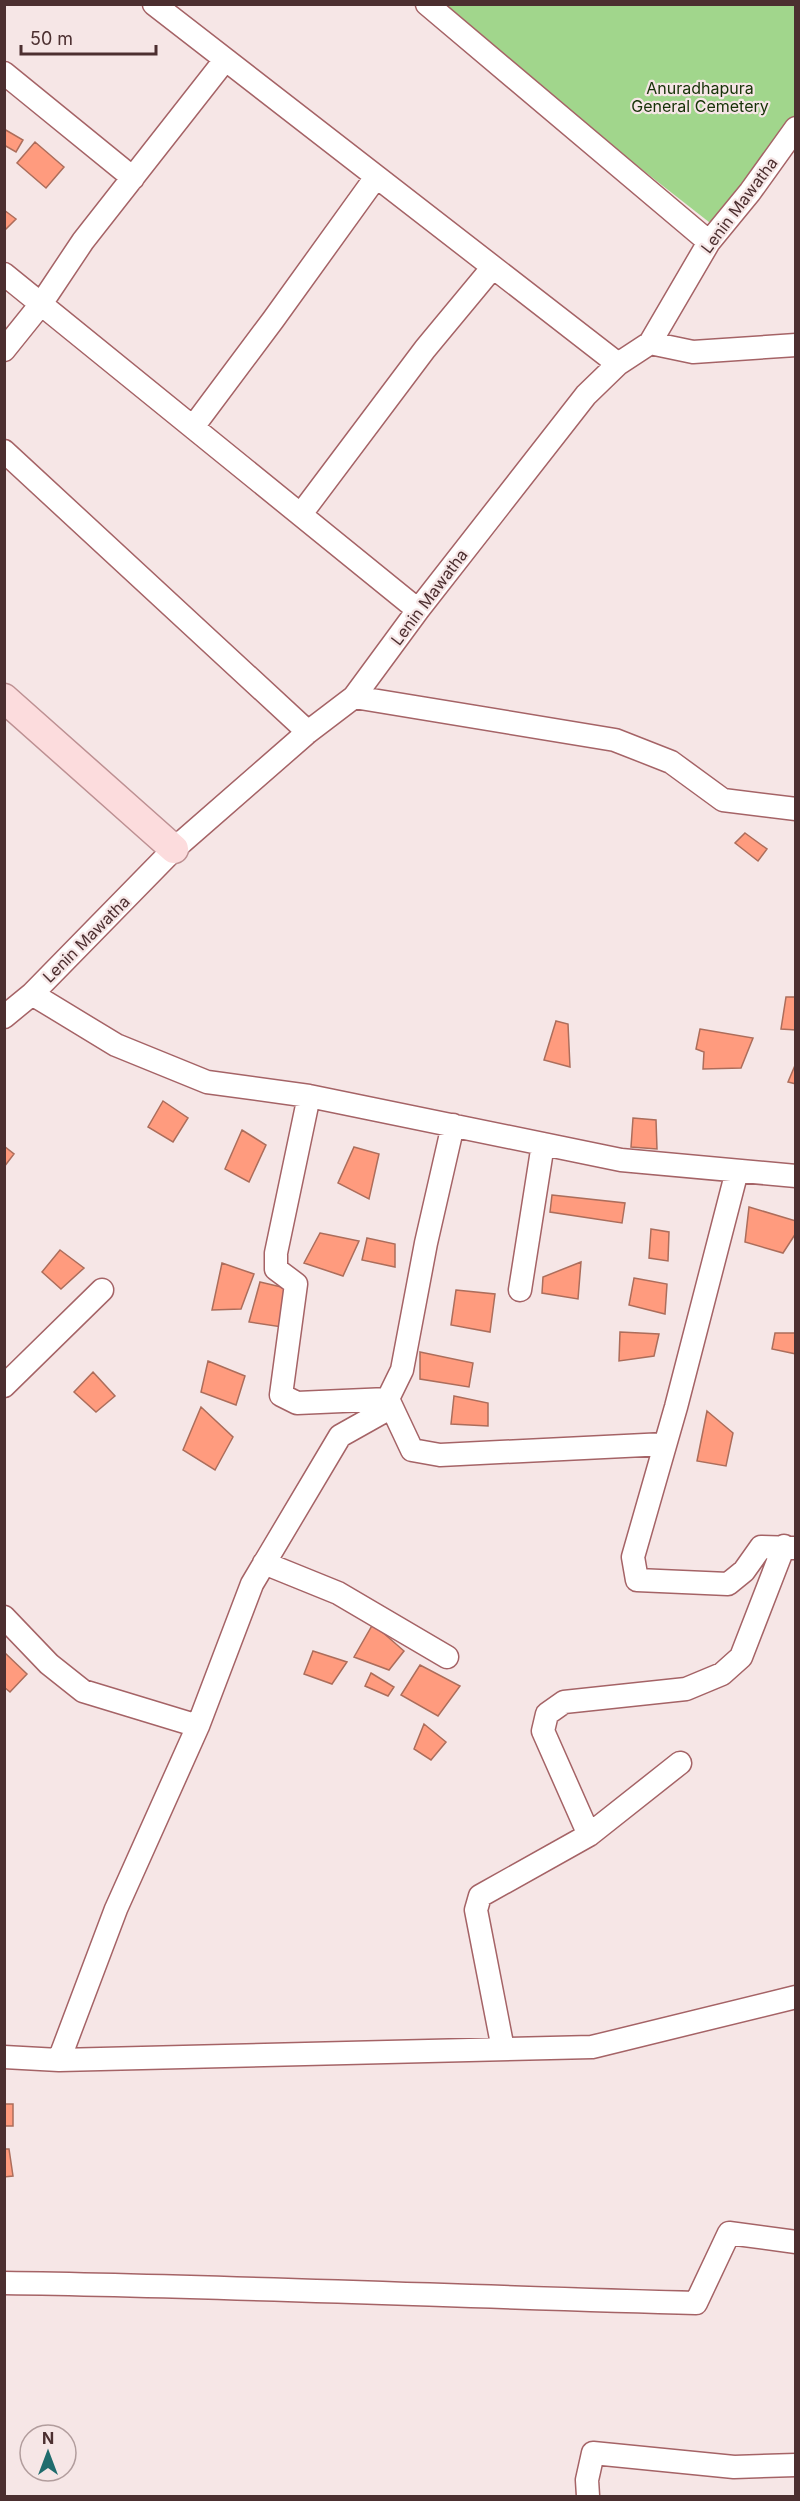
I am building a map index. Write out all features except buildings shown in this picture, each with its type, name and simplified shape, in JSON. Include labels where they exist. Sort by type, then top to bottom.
[{"type":"main road","points":[[4,698],[174,849]]},
{"type":"street","points":[[154,4],[618,364]]},
{"type":"street","points":[[427,4],[709,242]]},
{"type":"street","points":[[4,350],[41,304],[83,241],[225,60]]},
{"type":"street","points":[[4,73],[133,178]]},
{"type":"street","name":"Lenin Mawatha","points":[[14,1004],[174,849],[308,732],[354,698],[418,610],[586,395],[618,364],[650,344],[709,242],[750,192],[795,128]]},
{"type":"street","points":[[193,426],[273,321],[376,177]]},
{"type":"street","points":[[301,514],[425,349],[493,267]]},
{"type":"street","points":[[4,274],[418,610]]},
{"type":"street","points":[[650,344],[693,352],[795,345]]},
{"type":"street","points":[[4,452],[308,732]]},
{"type":"street","points":[[354,698],[615,740],[671,762],[723,800],[795,809]]},
{"type":"street","points":[[14,1004],[207,1082],[309,1096],[621,1160],[795,1176]]},
{"type":"street","points":[[309,1096],[276,1253],[276,1269],[296,1284],[281,1395],[297,1403],[388,1399]]},
{"type":"street","points":[[59,2060],[116,1909],[198,1726],[252,1584],[340,1436],[381,1413],[402,1370],[426,1243],[453,1125]]},
{"type":"street","points":[[520,1290],[543,1144]]},
{"type":"street","points":[[590,1835],[543,1731],[547,1714],[564,1702],[686,1689],[722,1674],[741,1657],[790,1547],[761,1547],[744,1571],[728,1584],[637,1580],[633,1557],[737,1171]]},
{"type":"street","points":[[4,1386],[102,1290]]},
{"type":"street","points":[[388,1399],[412,1450],[440,1455],[665,1444]]},
{"type":"street","points":[[264,1563],[338,1593],[447,1657]]},
{"type":"street","points":[[4,1617],[50,1664],[83,1691],[198,1726]]},
{"type":"street","points":[[503,2049],[476,1910],[480,1896],[590,1835],[680,1763]]},
{"type":"street","points":[[4,2056],[59,2060],[592,2047],[795,1997]]},
{"type":"street","points":[[4,2283],[183,2285],[496,2298],[696,2303],[729,2233],[795,2242]]},
{"type":"street","points":[[588,2496],[587,2480],[593,2453],[734,2467],[795,2465]]},
{"type":"green space","name":"Anuradhapura General Cemetery","points":[[432,5],[795,5],[795,126],[723,233]]}]
